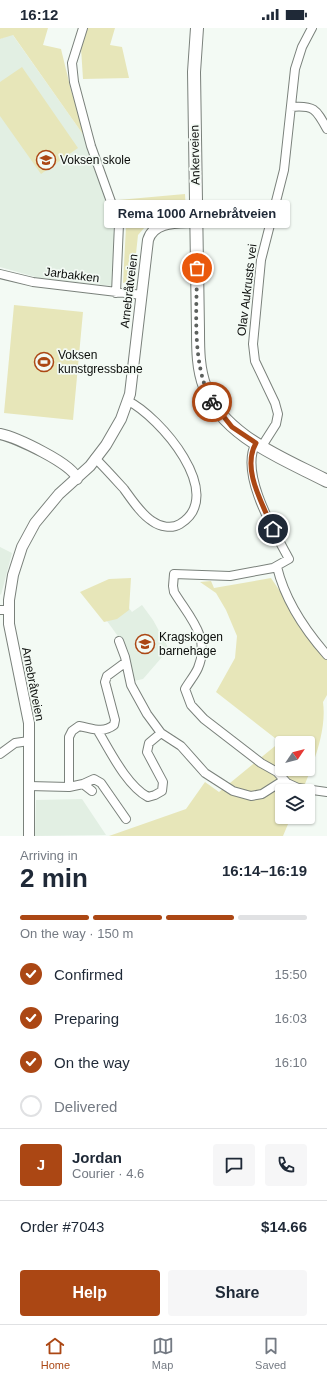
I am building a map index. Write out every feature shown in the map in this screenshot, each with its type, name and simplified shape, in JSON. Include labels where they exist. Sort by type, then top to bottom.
[{"type":"main road","name":"Ankerveien","points":[[197,28],[194,72],[196,222],[198,337],[202,380],[209,397],[224,420],[241,434],[327,482]]},
{"type":"street","points":[[83,28],[72,63],[74,82],[89,140],[119,224],[116,293]]},
{"type":"street","name":"Olav Aukrusts vei","points":[[277,566],[289,559],[273,529],[253,478],[250,460],[259,444],[276,424],[278,414],[275,403],[255,361],[252,334],[260,260],[284,170],[295,69],[302,47],[312,28]]},
{"type":"street","points":[[291,107],[312,108],[318,113],[327,128]]},
{"type":"street","name":"Arnebråtveien","points":[[28,836],[29,741],[26,710],[4,610],[22,547],[40,517],[86,462],[95,458],[114,432],[128,401],[148,240],[152,231],[164,225],[196,222]]},
{"type":"street","name":"Jarbakken","points":[[0,274],[33,282],[142,295]]},
{"type":"street","points":[[95,458],[152,522],[166,527],[174,527],[188,519],[193,512],[196,501],[195,484],[184,456],[148,414],[128,401]]},
{"type":"street","points":[[0,434],[27,444],[63,464],[72,479]]},
{"type":"street","points":[[327,655],[305,630],[281,584],[277,566],[225,576],[174,574],[174,592],[199,629],[201,638],[202,650],[198,668],[185,689],[191,705],[204,718],[261,763],[277,772],[284,780],[298,788],[327,792]]},
{"type":"street","points":[[119,641],[126,662],[131,685],[137,699],[161,733],[181,746],[205,773],[233,791],[251,796],[262,794],[284,780]]},
{"type":"street","points":[[69,787],[69,737],[72,731],[79,726],[98,731],[107,730],[114,725],[105,682],[107,676],[126,662]]},
{"type":"street","points":[[98,731],[122,770],[140,792],[148,797],[162,791],[163,782],[147,752],[149,743],[161,733]]},
{"type":"street","points":[[0,754],[11,745],[29,741]]},
{"type":"street","points":[[29,786],[69,787],[83,784],[94,779],[101,783],[126,820]]},
{"type":"street","points":[[83,784],[92,791]]},
{"type":"shaded area","name":"Voksen skole","points":[[12,34],[87,140],[112,213],[114,235],[112,286],[39,278],[0,267],[0,39]]},
{"type":"shaded area","points":[[0,547],[12,553],[1,595],[0,594]]},
{"type":"shaded area","name":"Kragskogen barnehage","points":[[142,605],[153,620],[169,649],[143,679],[134,681],[128,650],[99,610],[128,607],[132,612]]},
{"type":"shaded area","points":[[82,799],[106,835],[35,836],[36,800]]},
{"type":"green space","points":[[0,28],[48,28],[43,45],[61,49],[71,90],[87,140],[13,35],[0,39]]},
{"type":"green space","points":[[88,28],[115,28],[110,45],[122,47],[129,78],[83,79],[81,48]]},
{"type":"green space","points":[[22,67],[78,148],[41,174],[0,116],[0,82]]},
{"type":"green space","points":[[185,194],[186,211],[175,218],[152,219],[138,235],[133,282],[123,283],[126,227],[118,200]]},
{"type":"green space","name":"Voksen kunstgressbane","points":[[14,305],[83,312],[73,420],[4,413]]},
{"type":"green space","points":[[131,578],[129,610],[117,619],[104,622],[80,592],[109,579]]},
{"type":"green space","points":[[271,578],[327,660],[327,695],[323,702],[323,724],[315,756],[315,736],[275,736],[275,738],[216,692],[235,658],[237,636],[226,610],[216,593],[200,582],[211,581],[214,588]]},
{"type":"green space","points":[[275,746],[275,776],[308,776],[305,784],[275,784],[275,824],[288,824],[283,836],[109,836],[186,809],[205,782],[219,792]]},
{"type":"way so far","points":[[197,268],[199,360],[204,386],[212,402]]},
{"type":"place","name":"Voksen skole","points":[[46,160]]},
{"type":"place","name":"Rema 1000 Arnebråtveien","points":[[197,268]]},
{"type":"place","name":"Voksen kunstgressbane","points":[[44,362]]},
{"type":"place","name":"Kragskogen barnehage","points":[[145,644]]},
{"type":"route","points":[[212,402],[224,420],[256,443],[251,455],[251,467],[255,485],[273,529]]}]
